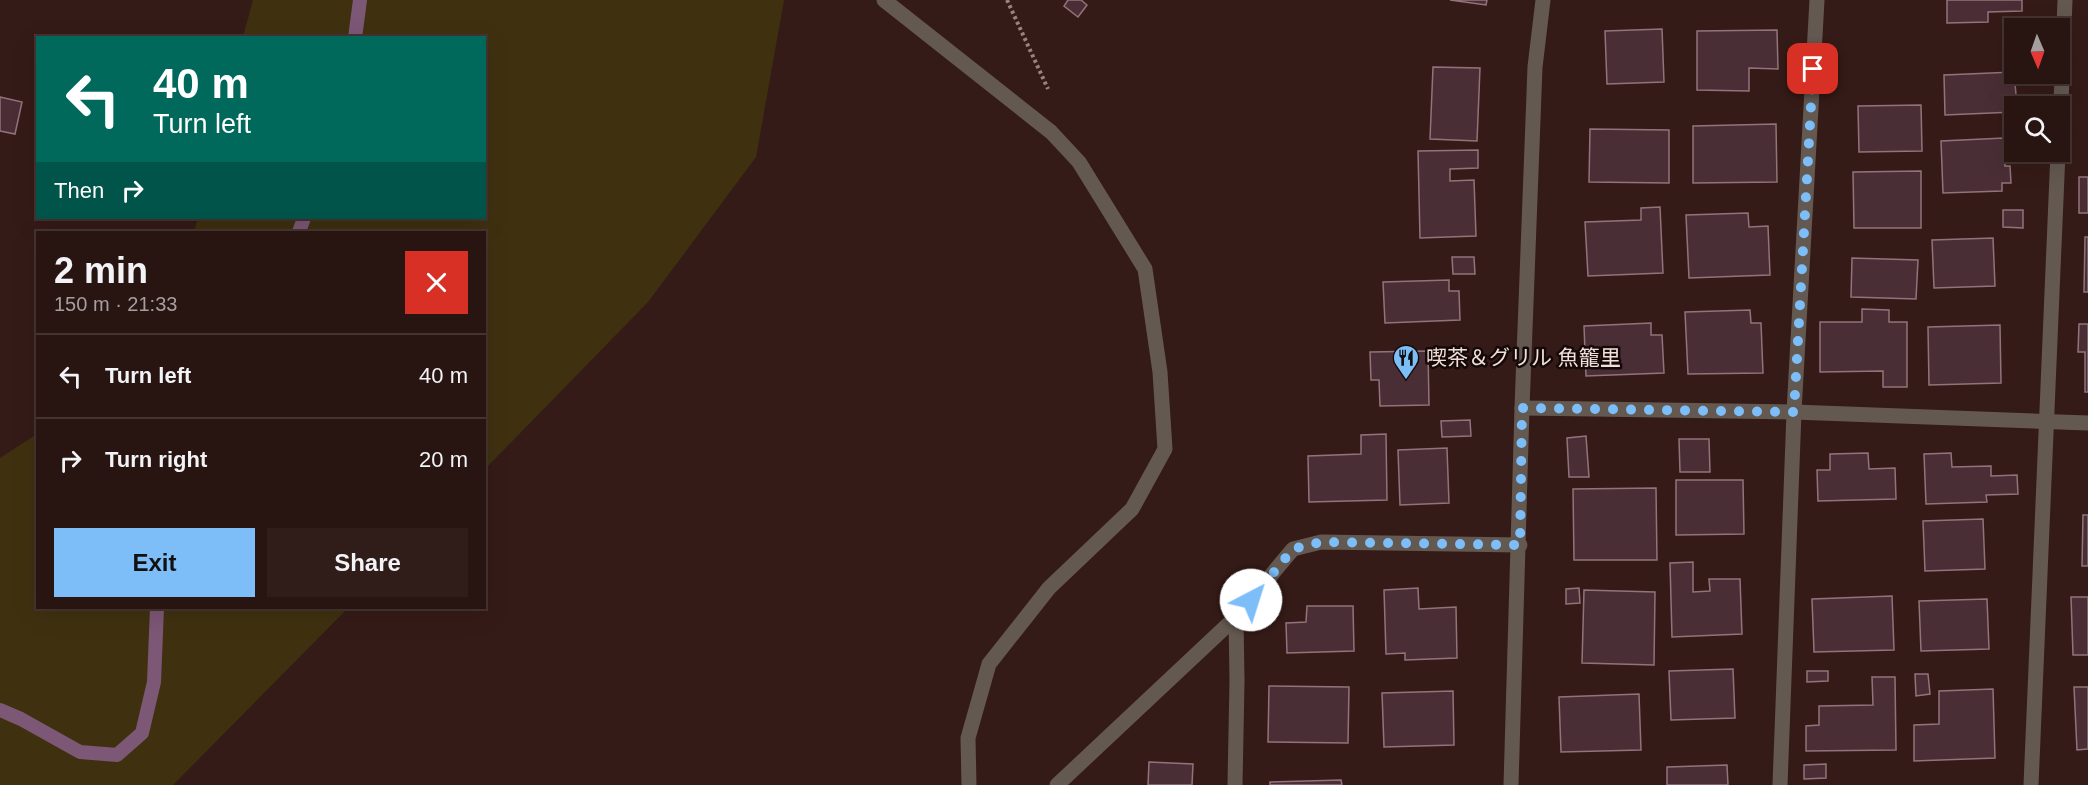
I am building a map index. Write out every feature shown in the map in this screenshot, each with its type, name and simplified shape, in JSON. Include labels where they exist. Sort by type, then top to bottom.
[{"type":"street","points":[[884,0],[1051,132],[1079,162],[1145,269],[1160,372],[1165,449],[1132,508],[1049,588],[989,664],[968,738],[969,785]]},
{"type":"street","points":[[1511,785],[1535,67],[1543,0]]},
{"type":"street","points":[[1780,785],[1794,412],[1817,0]]},
{"type":"street","points":[[2062,96],[2066,0]]},
{"type":"street","points":[[2031,785],[2058,162]]},
{"type":"street","points":[[1522,408],[1794,412],[2088,423]]},
{"type":"street","points":[[1057,785],[1236,617],[1293,549],[1321,542],[1520,545]]},
{"type":"street","points":[[1235,785],[1236,617]]},
{"type":"path","points":[[1007,0],[1048,86],[1051,132]]},
{"type":"shaded area","points":[[253,0],[784,0],[756,157],[648,302],[486,468],[486,231],[194,231],[198,219],[486,219],[486,36],[243,36]]},
{"type":"shaded area","points":[[36,435],[36,609],[347,609],[173,785],[0,785],[0,458]]},
{"type":"building","points":[[1068,0],[1081,0],[1087,5],[1078,17],[1064,6]]},
{"type":"building","points":[[1450,0],[1487,0],[1486,5]]},
{"type":"building","points":[[1947,0],[2022,0],[2022,11],[1988,12],[1988,22],[1947,23]]},
{"type":"building","points":[[1662,29],[1664,82],[1607,84],[1605,31]]},
{"type":"building","points":[[1777,30],[1778,69],[1749,68],[1749,91],[1697,90],[1697,31]]},
{"type":"building","points":[[1433,67],[1480,68],[1477,141],[1430,139]]},
{"type":"building","points":[[2004,72],[2004,84],[2015,84],[2016,96],[2004,96],[2004,112],[1945,115],[1944,75]]},
{"type":"building","points":[[0,97],[22,102],[15,134],[0,131]]},
{"type":"building","points":[[1921,105],[1922,151],[1859,152],[1858,106]]},
{"type":"building","points":[[1776,124],[1777,182],[1693,183],[1693,126]]},
{"type":"building","points":[[1590,129],[1669,130],[1669,183],[1589,182]]},
{"type":"building","points":[[2004,138],[2004,162],[2005,166],[2010,166],[2011,183],[2002,183],[2002,191],[1943,193],[1941,141]]},
{"type":"building","points":[[1478,150],[1478,168],[1450,169],[1450,181],[1474,180],[1476,236],[1420,238],[1418,151]]},
{"type":"building","points":[[1921,171],[1921,228],[1854,228],[1853,172]]},
{"type":"building","points":[[2079,177],[2088,177],[2088,213],[2079,213]]},
{"type":"building","points":[[1660,207],[1663,273],[1588,276],[1585,222],[1641,220],[1641,208]]},
{"type":"building","points":[[2003,210],[2023,210],[2023,228],[2003,227]]},
{"type":"building","points":[[1748,213],[1749,227],[1768,226],[1770,275],[1689,278],[1686,215]]},
{"type":"building","points":[[2085,237],[2088,237],[2088,292],[2084,292]]},
{"type":"building","points":[[1993,238],[1995,286],[1934,288],[1932,240]]},
{"type":"building","points":[[1452,257],[1474,257],[1475,274],[1453,274]]},
{"type":"building","points":[[1852,258],[1918,260],[1916,299],[1851,297]]},
{"type":"building","points":[[1449,280],[1449,291],[1459,291],[1460,320],[1385,323],[1383,282]]},
{"type":"building","points":[[1862,309],[1889,310],[1889,322],[1907,322],[1907,387],[1883,387],[1883,371],[1820,372],[1820,322],[1862,322]]},
{"type":"building","points":[[1750,310],[1751,323],[1761,323],[1763,373],[1688,374],[1685,312]]},
{"type":"building","points":[[1651,323],[1651,335],[1662,335],[1664,373],[1586,376],[1584,326]]},
{"type":"building","points":[[2079,324],[2088,324],[2088,392],[2085,392],[2085,352],[2078,352]]},
{"type":"building","points":[[2000,325],[2001,383],[1929,385],[1928,327]]},
{"type":"building","points":[[1428,351],[1429,405],[1380,406],[1379,380],[1371,380],[1370,352]]},
{"type":"building","points":[[1470,420],[1471,436],[1442,437],[1441,421]]},
{"type":"building","points":[[1386,434],[1387,500],[1309,502],[1308,456],[1361,454],[1361,435]]},
{"type":"building","points":[[1586,436],[1589,477],[1569,477],[1567,438]]},
{"type":"building","points":[[1679,439],[1709,439],[1710,472],[1680,472]]},
{"type":"building","points":[[1447,448],[1449,503],[1400,505],[1398,450]]},
{"type":"building","points":[[1868,453],[1869,469],[1895,468],[1896,499],[1818,501],[1817,470],[1830,470],[1830,454]]},
{"type":"building","points":[[1951,453],[1952,467],[1991,466],[1991,476],[2017,475],[2018,494],[1986,495],[1987,502],[1926,504],[1924,454]]},
{"type":"building","points":[[1676,480],[1743,480],[1744,534],[1676,535]]},
{"type":"building","points":[[1656,488],[1657,560],[1574,560],[1573,489]]},
{"type":"building","points":[[2083,515],[2088,515],[2088,566],[2082,566]]},
{"type":"building","points":[[1983,519],[1985,569],[1925,571],[1923,521]]},
{"type":"building","points":[[1693,562],[1693,592],[1710,591],[1709,579],[1740,579],[1742,634],[1672,637],[1670,563]]},
{"type":"building","points":[[1418,588],[1419,609],[1456,607],[1457,658],[1405,660],[1405,653],[1386,654],[1384,590]]},
{"type":"building","points":[[1579,588],[1580,603],[1566,604],[1566,589]]},
{"type":"building","points":[[1584,590],[1655,592],[1654,665],[1582,663]]},
{"type":"building","points":[[1892,596],[1894,650],[1814,652],[1812,599]]},
{"type":"building","points":[[2071,597],[2088,597],[2088,655],[2073,655]]},
{"type":"building","points":[[1987,599],[1989,649],[1921,651],[1919,601]]},
{"type":"building","points":[[1307,606],[1353,606],[1354,651],[1287,653],[1286,623],[1306,622]]},
{"type":"building","points":[[1733,669],[1735,718],[1671,720],[1669,671]]},
{"type":"building","points":[[1807,671],[1828,671],[1828,681],[1807,682]]},
{"type":"building","points":[[1915,674],[1928,674],[1930,694],[1916,696]]},
{"type":"building","points":[[1872,677],[1895,677],[1896,750],[1806,751],[1806,726],[1819,725],[1819,706],[1873,705]]},
{"type":"building","points":[[1269,686],[1349,687],[1348,743],[1268,742]]},
{"type":"building","points":[[2074,687],[2088,687],[2088,749],[2077,750]]},
{"type":"building","points":[[1993,689],[1995,758],[1914,761],[1914,725],[1939,724],[1939,691]]},
{"type":"building","points":[[1453,691],[1454,745],[1384,747],[1382,693]]},
{"type":"building","points":[[1639,694],[1641,750],[1561,752],[1559,697]]},
{"type":"building","points":[[1149,762],[1193,764],[1192,785],[1148,785]]},
{"type":"building","points":[[1826,764],[1826,778],[1804,779],[1804,765]]},
{"type":"building","points":[[1727,765],[1728,785],[1667,785],[1667,767]]},
{"type":"building","points":[[1341,780],[1342,785],[1270,785],[1270,782]]},
{"type":"waterway","points":[[355,36],[360,0]]},
{"type":"waterway","points":[[299,231],[304,219]]},
{"type":"waterway","points":[[0,710],[80,752],[117,755],[142,733],[154,682],[157,609]]},
{"type":"place","name":"喫茶＆グリル 魚籠里","points":[[1406,381]]},
{"type":"route","points":[[1251,600],[1293,549],[1321,542],[1520,545],[1522,408],[1794,412],[1813,69]]}]
